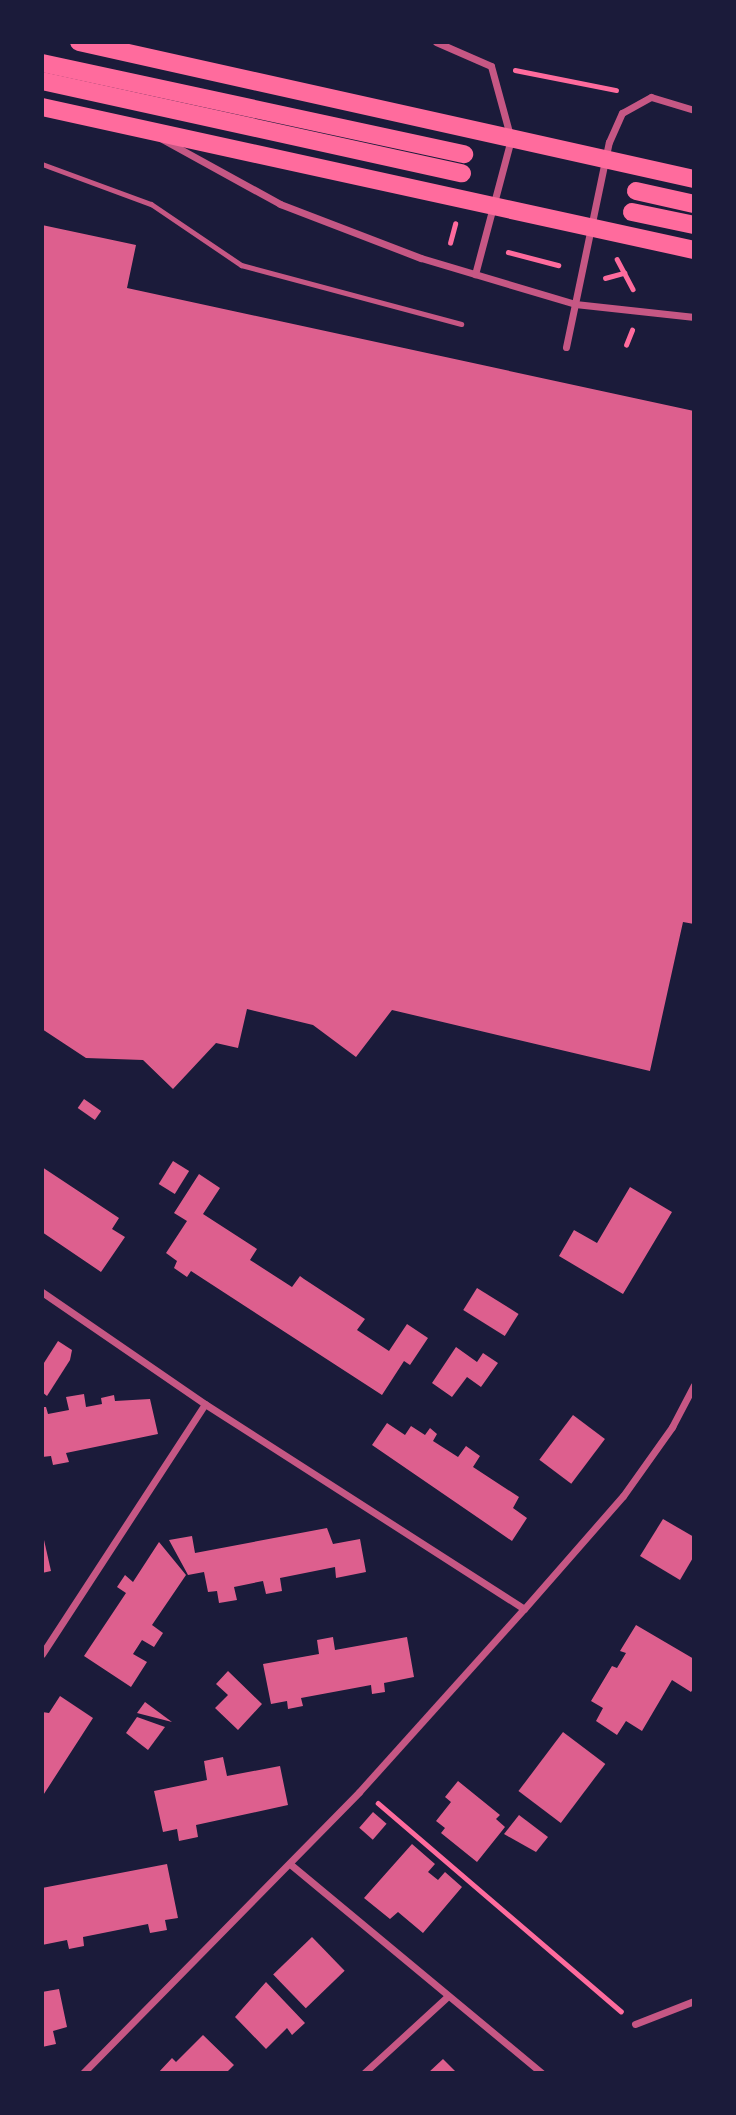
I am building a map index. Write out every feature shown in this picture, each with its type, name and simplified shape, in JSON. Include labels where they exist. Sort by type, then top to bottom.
[{"type":"main road","points":[[79,42],[141,49],[511,139],[694,178]]},
{"type":"main road","points":[[42,63],[464,154]]},
{"type":"main road","points":[[42,81],[462,173]]},
{"type":"main road","points":[[42,107],[694,250]]},
{"type":"main road","points":[[636,191],[694,204]]},
{"type":"main road","points":[[632,212],[694,225]]},
{"type":"street","points":[[436,42],[491,66],[511,139],[496,205],[475,274]]},
{"type":"street","points":[[566,347],[605,160],[622,113],[651,97],[694,110]]},
{"type":"street","points":[[139,127],[280,204],[475,274],[575,303],[694,317]]},
{"type":"street","points":[[42,1292],[205,1404],[524,1609]]},
{"type":"street","points":[[83,2073],[359,1792],[524,1609],[623,1496],[672,1427],[694,1385]]},
{"type":"street","points":[[42,1654],[205,1404]]},
{"type":"street","points":[[290,1864],[447,1997],[542,2073]]},
{"type":"street","points":[[364,2073],[447,1997]]},
{"type":"street","points":[[635,2024],[694,2001]]},
{"type":"lane","points":[[42,164],[151,204],[241,265],[461,324]]},
{"type":"path","points":[[491,66],[651,97]]},
{"type":"path","points":[[450,243],[456,220]]},
{"type":"path","points":[[508,252],[558,265]]},
{"type":"path","points":[[615,255],[635,293]]},
{"type":"path","points":[[605,278],[624,273]]},
{"type":"path","points":[[626,345],[632,329]]},
{"type":"path","points":[[359,1792],[382,1806],[635,2024]]},
{"type":"building","points":[[42,225],[136,245],[127,288],[694,411],[694,924],[683,922],[650,1071],[392,1010],[356,1057],[313,1025],[247,1009],[238,1048],[216,1043],[173,1089],[143,1060],[86,1058],[42,1029]]},
{"type":"building","points":[[84,1099],[101,1111],[95,1120],[78,1108]]},
{"type":"building","points":[[173,1161],[189,1171],[175,1194],[159,1184]]},
{"type":"building","points":[[42,1167],[119,1218],[112,1229],[125,1237],[101,1272],[42,1232]]},
{"type":"building","points":[[199,1174],[220,1188],[203,1214],[257,1249],[250,1260],[292,1287],[300,1276],[365,1319],[357,1330],[389,1351],[407,1324],[428,1338],[410,1365],[404,1361],[382,1395],[191,1271],[187,1277],[174,1268],[177,1261],[166,1253],[187,1221],[174,1213]]},
{"type":"building","points":[[630,1187],[672,1212],[623,1294],[559,1256],[574,1230],[597,1243]]},
{"type":"building","points":[[477,1288],[519,1314],[505,1336],[463,1310]]},
{"type":"building","points":[[58,1341],[72,1350],[70,1360],[47,1396],[42,1392],[42,1366]]},
{"type":"building","points":[[456,1347],[477,1362],[483,1353],[498,1363],[481,1387],[467,1377],[452,1397],[432,1383]]},
{"type":"building","points":[[84,1394],[86,1407],[102,1404],[101,1398],[114,1395],[115,1401],[150,1399],[158,1434],[66,1453],[69,1462],[53,1465],[51,1456],[42,1457],[42,1407],[46,1407],[48,1414],[69,1410],[66,1397]]},
{"type":"building","points":[[573,1415],[605,1439],[571,1484],[539,1460]]},
{"type":"building","points":[[387,1423],[405,1435],[411,1426],[425,1435],[430,1428],[437,1434],[433,1441],[458,1457],[466,1446],[480,1456],[473,1467],[519,1497],[513,1508],[527,1518],[512,1541],[372,1445]]},
{"type":"building","points":[[663,1519],[694,1537],[694,1556],[680,1580],[640,1556]]},
{"type":"building","points":[[327,1528],[333,1544],[360,1539],[366,1572],[336,1578],[335,1567],[280,1578],[282,1591],[266,1594],[263,1581],[234,1587],[237,1600],[219,1603],[217,1591],[208,1592],[204,1572],[188,1575],[169,1540],[192,1536],[195,1553]]},
{"type":"building","points":[[42,1531],[51,1571],[42,1573]]},
{"type":"building","points":[[159,1542],[186,1575],[152,1625],[163,1633],[154,1647],[142,1640],[133,1654],[147,1662],[131,1687],[84,1656],[126,1593],[117,1587],[125,1575],[133,1582]]},
{"type":"building","points":[[636,1625],[694,1659],[694,1687],[691,1692],[672,1680],[642,1731],[626,1721],[617,1735],[596,1721],[603,1708],[591,1701],[612,1666],[617,1668],[626,1653],[620,1651]]},
{"type":"building","points":[[333,1637],[335,1650],[407,1637],[414,1677],[384,1683],[385,1692],[372,1694],[371,1685],[301,1698],[303,1706],[288,1709],[287,1701],[271,1704],[263,1664],[319,1654],[317,1640]]},
{"type":"building","points":[[228,1671],[262,1704],[238,1730],[215,1708],[228,1695],[216,1684]]},
{"type":"building","points":[[60,1696],[93,1718],[42,1797],[42,1712],[49,1713]]},
{"type":"building","points":[[145,1702],[172,1722],[137,1713]]},
{"type":"building","points":[[137,1717],[165,1727],[148,1750],[126,1733]]},
{"type":"building","points":[[563,1732],[605,1764],[561,1823],[518,1791]]},
{"type":"building","points":[[223,1757],[227,1776],[280,1766],[288,1805],[196,1825],[198,1837],[179,1841],[177,1829],[163,1832],[154,1791],[207,1780],[204,1761]]},
{"type":"building","points":[[458,1781],[500,1815],[496,1819],[505,1827],[477,1862],[441,1833],[445,1828],[436,1821],[451,1802],[445,1797]]},
{"type":"building","points":[[373,1812],[387,1824],[373,1840],[359,1828]]},
{"type":"building","points":[[519,1815],[548,1837],[536,1852],[504,1834]]},
{"type":"building","points":[[412,1844],[435,1864],[428,1872],[438,1880],[445,1872],[462,1887],[423,1933],[398,1912],[390,1919],[364,1898]]},
{"type":"building","points":[[167,1864],[178,1918],[165,1920],[167,1930],[150,1933],[148,1924],[83,1937],[84,1946],[69,1949],[67,1940],[42,1945],[42,1888]]},
{"type":"building","points":[[312,1937],[345,1971],[306,2008],[273,1975]]},
{"type":"building","points":[[266,1982],[305,2023],[292,2035],[287,2028],[266,2049],[235,2017]]},
{"type":"building","points":[[59,1989],[67,2027],[53,2031],[56,2044],[42,2047],[42,1992]]},
{"type":"building","points":[[203,2035],[234,2065],[226,2073],[158,2073],[172,2058],[176,2062]]},
{"type":"building","points":[[443,2059],[457,2073],[428,2073]]}]
